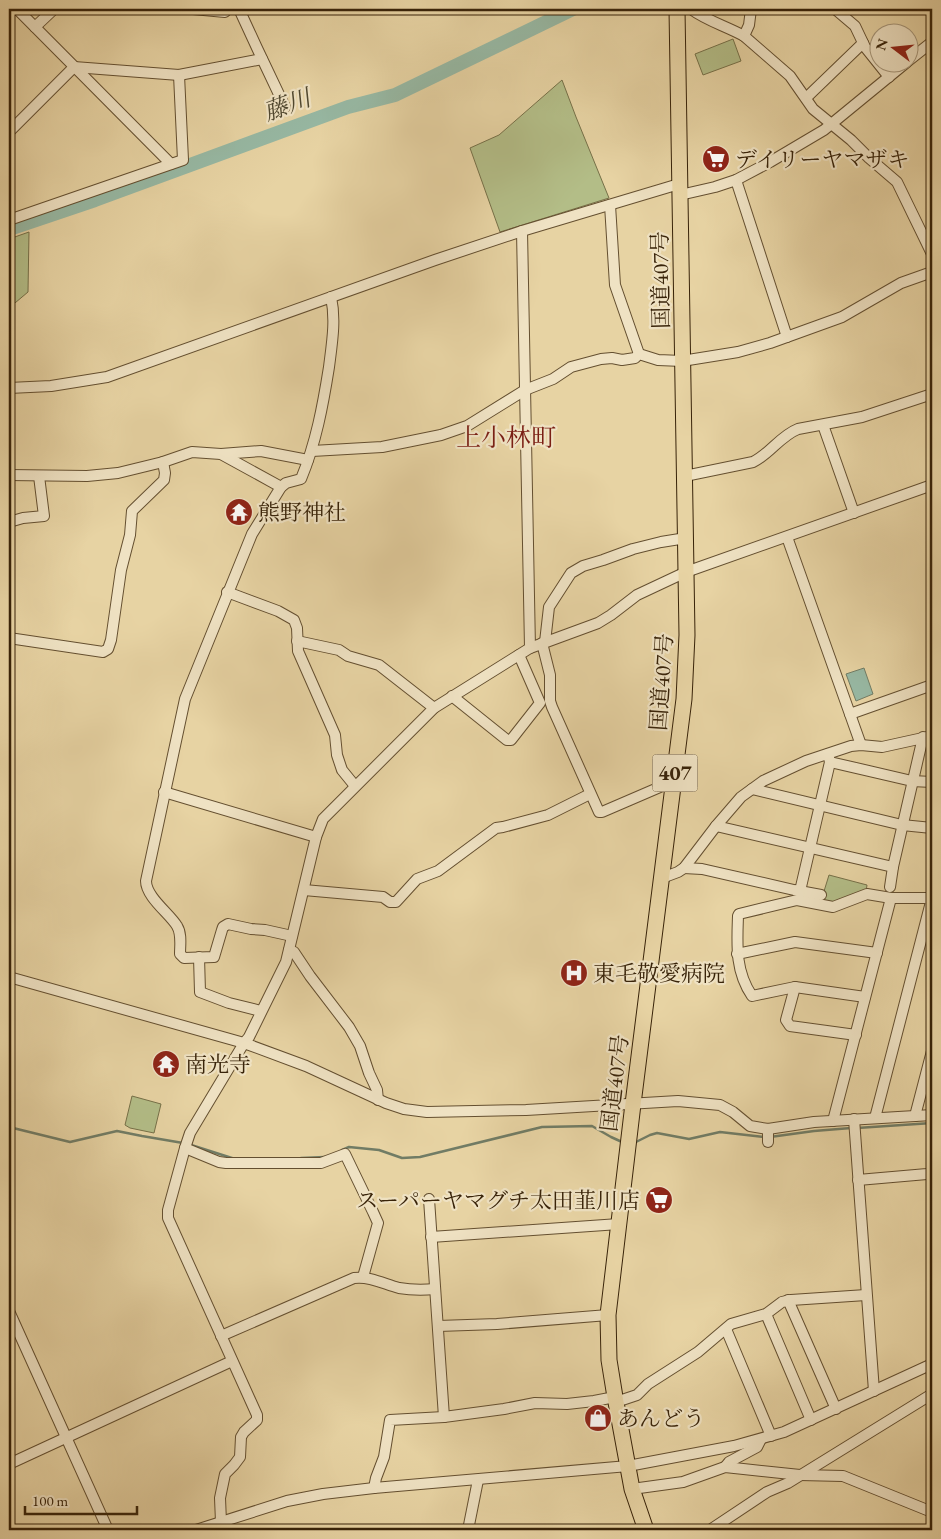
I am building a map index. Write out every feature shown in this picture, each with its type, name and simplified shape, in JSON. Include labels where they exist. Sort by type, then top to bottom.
[{"type":"highway","name":"国道407号","points":[[646,1530],[632,1489],[615,1399],[609,1360],[608,1315],[632,1104],[662,878],[687,665],[677,9]]},
{"type":"street","points":[[17,9],[171,164]]},
{"type":"street","points":[[35,27],[54,9]]},
{"type":"street","points":[[193,9],[225,12],[224,9]]},
{"type":"street","points":[[239,9],[285,107]]},
{"type":"street","points":[[691,9],[710,21],[744,36],[790,76],[813,109],[898,182],[932,254]]},
{"type":"street","points":[[744,36],[749,25],[750,9]]},
{"type":"street","points":[[835,9],[855,26],[862,43],[889,77]]},
{"type":"street","points":[[918,54],[932,42]]},
{"type":"street","points":[[806,98],[862,43]]},
{"type":"street","points":[[9,132],[74,67],[179,76],[262,58]]},
{"type":"street","points":[[9,388],[51,386],[107,377],[522,231],[610,205],[679,190],[715,187],[736,180],[824,130],[895,72]]},
{"type":"street","points":[[9,220],[183,160],[179,76]]},
{"type":"street","points":[[736,180],[787,337]]},
{"type":"street","points":[[610,205],[615,285],[639,354]]},
{"type":"street","points":[[522,231],[530,648]]},
{"type":"street","points":[[639,354],[658,360],[682,361],[738,352],[842,317],[901,283],[932,272]]},
{"type":"street","points":[[292,936],[228,924],[223,927],[214,957],[184,958],[181,956],[180,933],[177,926],[158,904],[146,885],[184,699],[254,530],[281,487],[286,483],[300,481],[310,455],[325,393],[331,350],[334,315],[331,297]]},
{"type":"street","points":[[9,475],[87,476],[118,473],[163,462],[192,452],[221,454],[261,451],[310,455],[382,447],[441,435],[467,426],[525,390],[553,379],[571,368],[601,359],[612,358],[622,360],[635,358],[639,354]]},
{"type":"street","points":[[685,476],[753,462],[762,457],[790,432],[862,417],[932,394]]},
{"type":"street","points":[[823,425],[854,513]]},
{"type":"street","points":[[221,454],[281,487]]},
{"type":"street","points":[[9,638],[103,652],[108,649],[121,570],[130,535],[132,511],[164,480],[163,462]]},
{"type":"street","points":[[9,522],[22,518],[44,516],[39,476]]},
{"type":"street","points":[[220,1522],[220,1498],[225,1474],[240,1457],[241,1437],[258,1417],[167,1216],[190,1133],[249,1037],[286,962],[316,837],[323,819],[434,708],[530,648],[598,623],[637,595],[686,572],[932,485]]},
{"type":"street","points":[[786,537],[861,745]]},
{"type":"street","points":[[674,781],[602,812],[598,812],[551,704],[550,675],[544,642],[549,607],[571,572],[633,549],[686,538]]},
{"type":"street","points":[[227,592],[290,618],[296,624],[298,651],[335,735],[342,770],[355,786]]},
{"type":"street","points":[[297,641],[339,650],[348,656],[379,665],[434,708]]},
{"type":"street","points":[[452,696],[507,740],[511,740],[540,703],[519,655]]},
{"type":"street","points":[[850,714],[932,685]]},
{"type":"street","points":[[662,878],[684,868],[741,796],[763,781],[806,762],[829,758],[851,746],[882,747],[927,736]]},
{"type":"street","points":[[890,887],[912,781],[927,736]]},
{"type":"street","points":[[829,758],[912,781],[932,782]]},
{"type":"street","points":[[800,891],[829,758]]},
{"type":"street","points":[[752,789],[902,825],[932,828]]},
{"type":"street","points":[[164,792],[316,837]]},
{"type":"street","points":[[304,890],[383,897],[390,902],[396,902],[417,879],[438,871],[496,828],[503,828],[548,815],[590,794]]},
{"type":"street","points":[[716,826],[893,867]]},
{"type":"street","points":[[684,868],[702,869],[821,895]]},
{"type":"street","points":[[865,998],[795,987],[752,996],[744,984],[737,954],[739,914],[797,900],[833,907],[866,894],[891,898],[932,898],[875,1118]]},
{"type":"street","points":[[833,1121],[891,898]]},
{"type":"street","points":[[737,954],[795,942],[877,953]]},
{"type":"street","points":[[289,950],[294,952],[349,1027],[360,1046],[368,1073],[377,1090],[378,1100]]},
{"type":"street","points":[[199,957],[200,992],[229,1003],[261,1011]]},
{"type":"street","points":[[9,977],[244,1043],[306,1066],[378,1100],[404,1109],[427,1112],[526,1110],[678,1101],[720,1105],[733,1112],[750,1126],[768,1134],[814,1122],[932,1115]]},
{"type":"street","points":[[795,987],[786,1020],[790,1026],[856,1035]]},
{"type":"street","points":[[915,1116],[932,1051]]},
{"type":"street","points":[[854,1121],[874,1392]]},
{"type":"street","points":[[185,1148],[226,1163],[321,1163],[345,1154],[378,1223],[364,1277]]},
{"type":"street","points":[[858,1180],[932,1172]]},
{"type":"street","points":[[429,1199],[444,1417]]},
{"type":"street","points":[[431,1237],[618,1224]]},
{"type":"street","points":[[221,1336],[354,1278],[364,1277],[413,1290],[435,1289]]},
{"type":"street","points":[[374,1488],[384,1457],[390,1420],[444,1417],[535,1403],[566,1404],[637,1395],[648,1384],[698,1352],[731,1324],[766,1314],[782,1302],[788,1300],[866,1295]]},
{"type":"street","points":[[788,1300],[836,1409]]},
{"type":"street","points":[[9,1311],[108,1530]]},
{"type":"street","points":[[766,1314],[811,1420]]},
{"type":"street","points":[[438,1326],[497,1324],[608,1315]]},
{"type":"street","points":[[726,1329],[766,1438]]},
{"type":"street","points":[[9,1464],[232,1361]]},
{"type":"street","points":[[196,1530],[287,1501],[323,1494],[628,1466],[702,1453],[766,1438],[836,1409],[932,1364]]},
{"type":"street","points":[[710,1530],[767,1492],[800,1475],[932,1394]]},
{"type":"street","points":[[632,1489],[683,1482],[725,1467],[730,1462],[757,1447],[766,1438]]},
{"type":"street","points":[[725,1467],[800,1475],[844,1476],[932,1512]]},
{"type":"street","points":[[468,1530],[478,1480]]},
{"type":"green space","points":[[733,39],[741,61],[703,75],[695,54]]},
{"type":"green space","points":[[562,80],[609,198],[500,232],[470,148],[499,135]]},
{"type":"green space","points":[[29,232],[28,292],[9,308],[9,239]]},
{"type":"green space","points":[[829,875],[867,885],[866,892],[833,904],[821,901]]},
{"type":"green space","points":[[132,1096],[161,1104],[154,1133],[130,1128],[125,1125]]},
{"type":"shaded area","points":[[864,668],[873,694],[856,701],[846,674]]},
{"type":"waterway","name":"藤川","points":[[9,229],[95,200],[348,107],[395,95],[573,9]]},
{"type":"waterway","points":[[857,1128],[932,1123]]},
{"type":"waterway","points":[[342,1150],[349,1147],[379,1150],[402,1158],[420,1157],[542,1127],[592,1126],[622,1142]]},
{"type":"waterway","points":[[9,1127],[70,1142],[117,1131],[183,1143]]},
{"type":"waterway","points":[[770,1137],[851,1128]]},
{"type":"waterway","points":[[634,1143],[657,1133],[689,1139],[720,1132],[764,1137]]},
{"type":"waterway","points":[[188,1144],[235,1159]]},
{"type":"waterway","points":[[301,1158],[325,1157]]},
{"type":"place","name":"デイリーヤマザキ","points":[[716,159]]},
{"type":"place","name":"熊野神社","points":[[239,512]]},
{"type":"place","name":"東毛敬愛病院","points":[[574,973]]},
{"type":"place","name":"南光寺","points":[[166,1064]]},
{"type":"place","name":"スーパーヤマグチ太田韮川店","points":[[659,1200]]},
{"type":"place","name":"あんどう","points":[[598,1418]]},
{"type":"district","name":"上小林町","points":[[506,437]]}]
